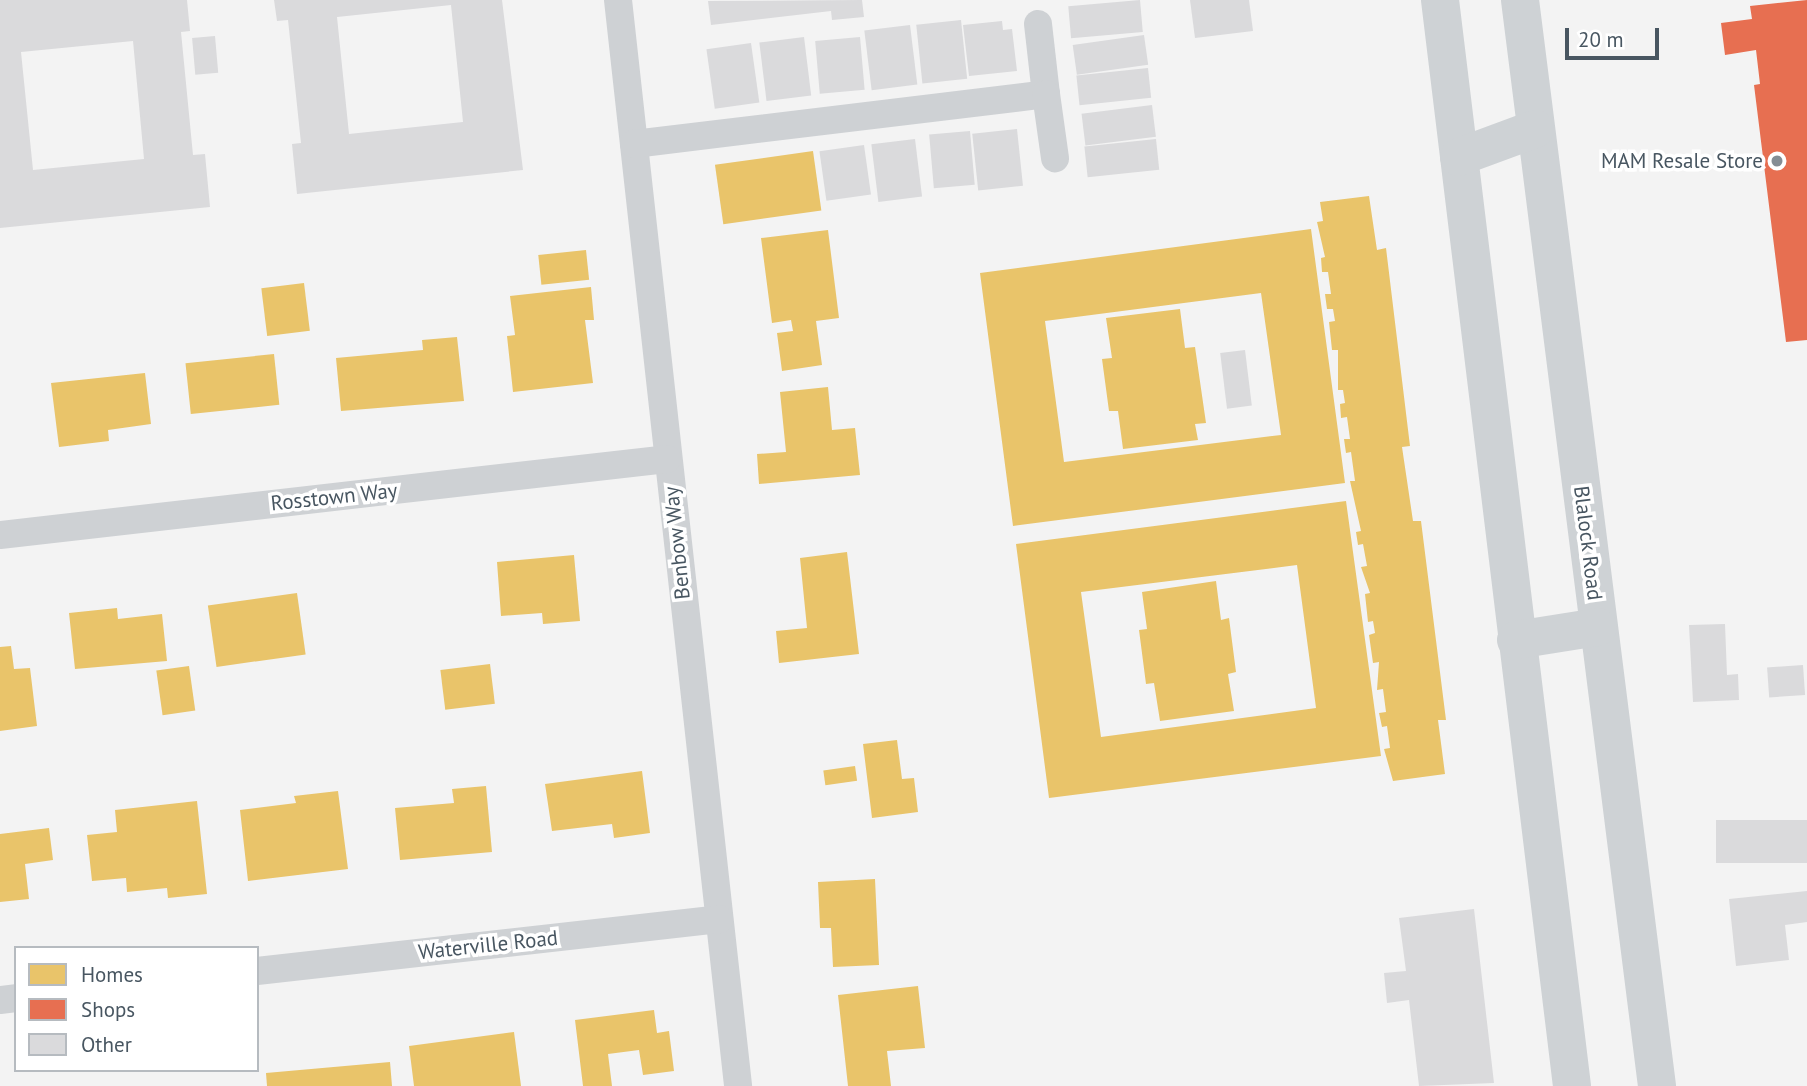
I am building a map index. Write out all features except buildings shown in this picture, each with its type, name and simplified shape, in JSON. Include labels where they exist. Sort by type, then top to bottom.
[{"type":"main road","points":[[1440,0],[1572,1086]]},
{"type":"main road","name":"Blalock Road","points":[[1520,0],[1657,1086]]},
{"type":"main road","points":[[1459,157],[1535,129]]},
{"type":"main road","points":[[1516,640],[1598,627]]},
{"type":"street","name":"Benbow Way","points":[[618,0],[738,1086]]},
{"type":"street","points":[[1038,24],[1055,158]]},
{"type":"street","points":[[634,144],[1046,94]]},
{"type":"street","name":"Rosstown Way","points":[[0,535],[667,460]]},
{"type":"street","name":"Waterville Road","points":[[259,971],[719,919]]},
{"type":"place","name":"MAM Resale Store","points":[[1777,161]]}]
